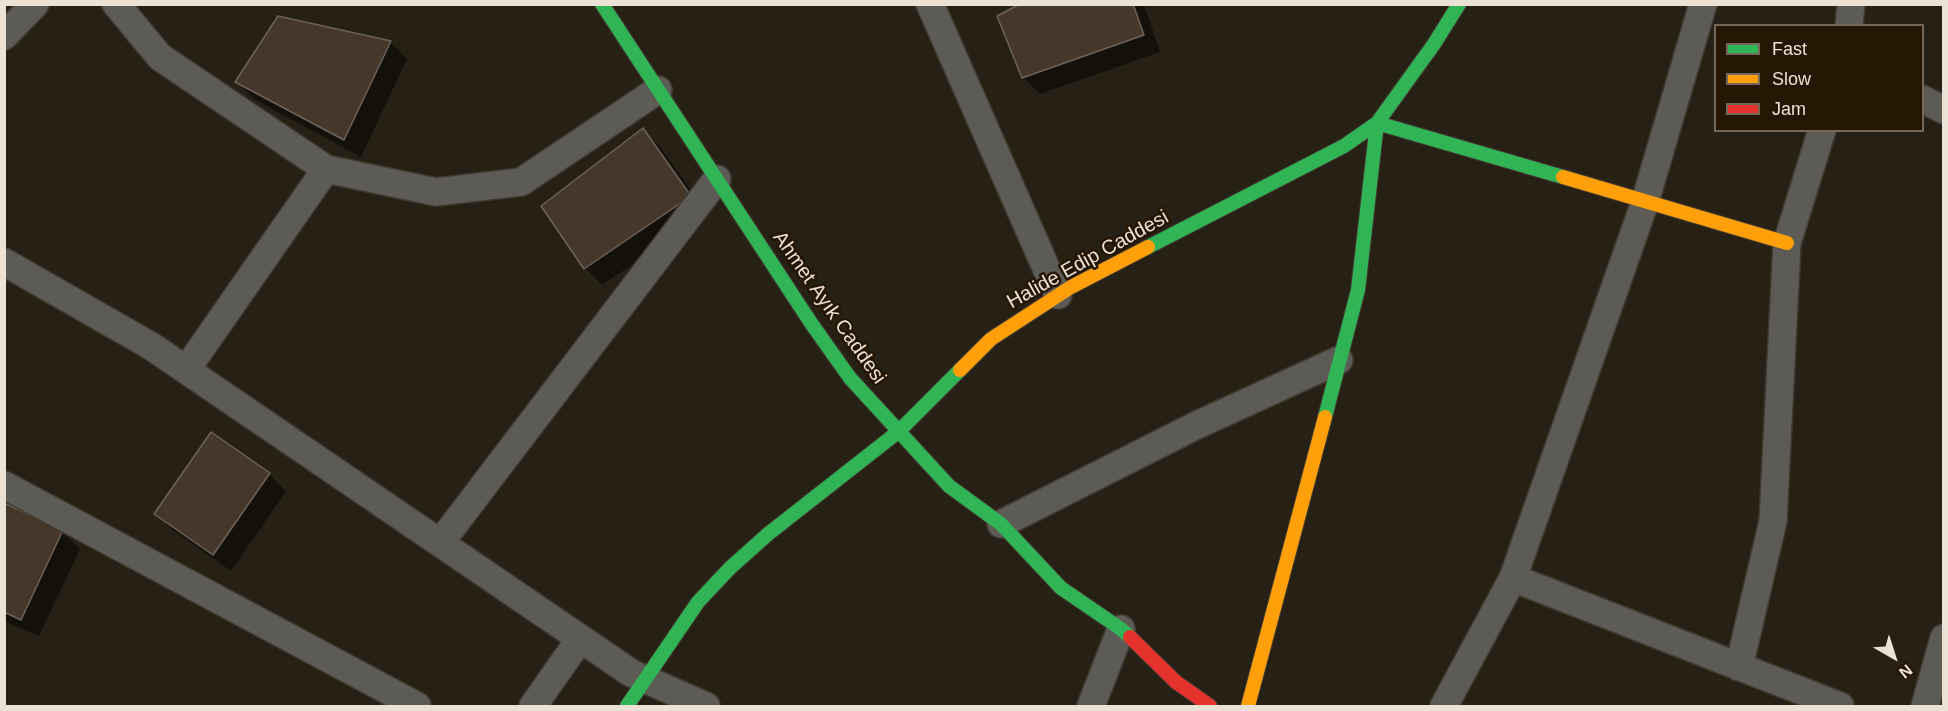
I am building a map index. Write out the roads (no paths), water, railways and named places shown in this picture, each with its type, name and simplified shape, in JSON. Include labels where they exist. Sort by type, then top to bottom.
[{"type":"street","points":[[4,36],[35,4]]},
{"type":"street","points":[[116,4],[160,57],[326,169],[436,192],[521,182],[658,90]]},
{"type":"street","name":"Ahmet Ayık Caddesi","points":[[602,4],[811,323],[850,378],[948,486],[1001,524],[1061,588],[1121,629],[1176,682],[1210,706]]},
{"type":"street","name":"Halide Edip Caddesi","points":[[627,706],[698,602],[730,568],[768,534],[898,432],[991,339],[1058,295],[1344,146],[1377,123],[1434,44],[1459,4]]},
{"type":"street","points":[[1444,706],[1513,578],[1644,202],[1703,4]]},
{"type":"street","points":[[1849,24],[1851,4]]},
{"type":"street","points":[[940,8],[1058,295]]},
{"type":"street","points":[[1924,100],[1944,110]]},
{"type":"street","points":[[1248,706],[1358,290],[1377,123],[1787,243]]},
{"type":"street","points":[[1739,667],[1773,521],[1787,243],[1821,132]]},
{"type":"street","points":[[186,370],[326,169]]},
{"type":"street","points":[[440,543],[717,178]]},
{"type":"street","points":[[4,262],[151,346],[631,674],[706,706]]},
{"type":"street","points":[[1001,524],[1197,424],[1339,360]]},
{"type":"street","points":[[4,485],[417,706]]},
{"type":"street","points":[[1513,578],[1840,706]]},
{"type":"street","points":[[1091,706],[1121,629]]},
{"type":"street","points":[[1925,706],[1944,638]]},
{"type":"street","points":[[534,706],[580,639]]}]
